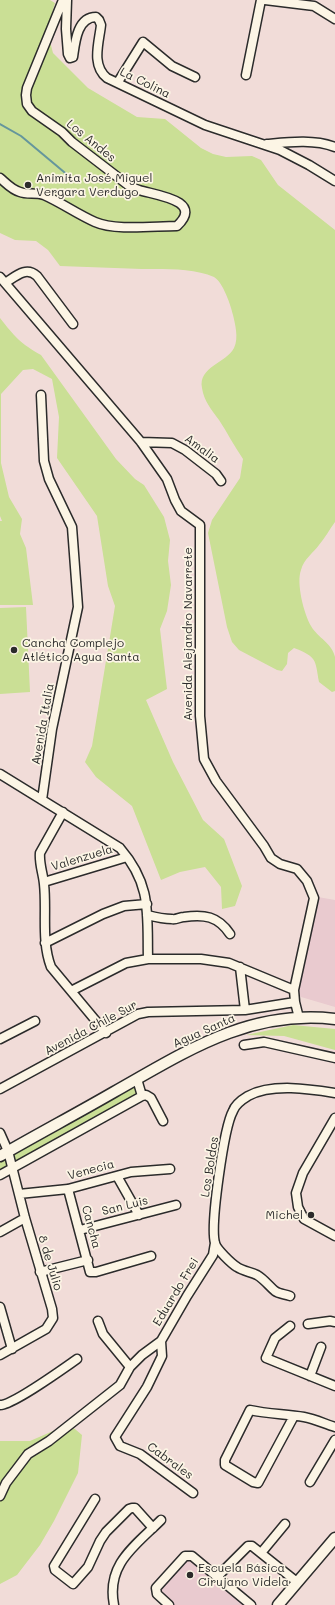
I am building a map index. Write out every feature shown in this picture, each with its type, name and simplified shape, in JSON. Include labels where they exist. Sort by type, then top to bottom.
[{"type":"main road","name":"Agua Santa","points":[[4,1154],[137,1079],[194,1048],[222,1035],[253,1024],[299,1018],[335,1019]]},
{"type":"main road","points":[[278,1605],[335,1538]]},
{"type":"street","name":"Los Andes","points":[[0,178],[14,190],[21,193],[40,194],[67,206],[95,222],[104,225],[116,227],[177,226],[183,220],[185,214],[184,208],[178,202],[170,197],[138,190],[118,179],[97,160],[72,142],[62,132],[38,116],[32,111],[28,104],[26,95],[27,88],[63,0]]},
{"type":"street","name":"La Colina","points":[[67,0],[66,16],[69,57],[73,57],[75,41],[81,26],[87,19],[96,17],[101,25],[97,60],[98,67],[101,73],[107,78],[118,82],[189,118],[221,131],[265,144],[300,159],[335,181]]},
{"type":"street","points":[[246,75],[261,0]]},
{"type":"street","points":[[265,0],[314,6],[335,19]]},
{"type":"street","points":[[118,82],[143,42],[172,66],[195,77]]},
{"type":"street","points":[[265,144],[290,142],[324,143],[335,147]]},
{"type":"street","points":[[2,280],[24,271],[32,272],[37,276],[73,324]]},
{"type":"street","name":"Avenida Alejandro Navarrete","points":[[2,280],[141,442],[166,479],[181,511],[200,525],[200,716],[204,759],[216,781],[264,846],[271,858],[280,864],[297,869],[307,881],[314,898],[294,990],[299,1018]]},
{"type":"street","name":"Avenida Italia","points":[[41,395],[44,460],[49,479],[72,527],[78,607],[52,730],[42,800]]},
{"type":"street","name":"Amalia","points":[[141,442],[172,443],[185,450],[216,474],[221,481]]},
{"type":"street","points":[[0,774],[120,848],[140,878],[144,889],[147,904],[148,959]]},
{"type":"street","points":[[63,812],[40,853],[39,861],[44,882],[46,909],[46,955],[51,966],[106,1033]]},
{"type":"street","name":"Valenzuela","points":[[44,882],[127,857]]},
{"type":"street","points":[[45,943],[103,914],[124,906],[147,904]]},
{"type":"street","points":[[147,915],[174,920],[184,917],[206,916],[219,922],[230,934]]},
{"type":"street","points":[[71,991],[126,963],[148,959],[201,960],[229,963],[294,990]]},
{"type":"street","points":[[240,967],[245,1010]]},
{"type":"street","name":"Avenida Chile Sur","points":[[0,1089],[106,1033],[138,1014],[148,1012],[245,1010],[295,1002]]},
{"type":"street","points":[[0,1039],[35,1021]]},
{"type":"street","points":[[244,1045],[264,1042],[335,1058]]},
{"type":"street","points":[[137,1079],[142,1096]]},
{"type":"street","name":"Los Boldos","points":[[215,1244],[215,1215],[218,1177],[233,1110],[249,1096],[277,1089],[314,1090],[335,1093]]},
{"type":"street","points":[[0,1175],[142,1096],[146,1095],[151,1098],[163,1121]]},
{"type":"street","points":[[335,1118],[303,1173],[296,1193],[296,1200],[300,1213],[304,1219],[335,1236]]},
{"type":"street","name":"8 de Julio","points":[[0,1133],[4,1154],[11,1168],[19,1194],[40,1272],[52,1309],[53,1318],[46,1329],[0,1355]]},
{"type":"street","name":"Venecia","points":[[19,1194],[68,1189],[131,1172],[170,1169]]},
{"type":"street","points":[[117,1176],[139,1215]]},
{"type":"street","name":"Cancha","points":[[68,1189],[90,1272],[96,1272],[151,1256]]},
{"type":"street","name":"San Luis","points":[[80,1230],[176,1205]]},
{"type":"street","points":[[0,1232],[25,1218]]},
{"type":"street","points":[[215,1244],[238,1268],[257,1275],[277,1292],[290,1296]]},
{"type":"street","name":"Eduardo Frei","points":[[115,1437],[147,1387],[162,1356],[161,1341],[213,1255],[215,1244]]},
{"type":"street","points":[[40,1272],[88,1260]]},
{"type":"street","points":[[0,1307],[12,1349]]},
{"type":"street","points":[[98,1321],[102,1334],[130,1367]]},
{"type":"street","points":[[308,1324],[330,1321],[335,1322]]},
{"type":"street","points":[[290,1326],[275,1338],[266,1358],[335,1386]]},
{"type":"street","points":[[0,1496],[6,1483],[28,1454],[49,1442],[120,1384],[130,1367],[142,1355],[161,1341]]},
{"type":"street","points":[[310,1376],[321,1347]]},
{"type":"street","points":[[0,1405],[10,1402],[41,1384],[78,1359]]},
{"type":"street","points":[[294,1416],[262,1479],[258,1483],[227,1467],[224,1463],[250,1410],[268,1414],[294,1416],[305,1417],[335,1427]]},
{"type":"street","name":"Cabrales","points":[[115,1437],[120,1446],[140,1454],[193,1493]]},
{"type":"street","points":[[310,1482],[335,1440]]},
{"type":"street","points":[[95,1499],[54,1566],[55,1570],[73,1584],[88,1567],[106,1532],[129,1509],[135,1508],[153,1528]]},
{"type":"street","points":[[114,1605],[112,1594],[113,1580],[116,1569],[129,1550],[161,1520]]},
{"type":"street","points":[[261,1552],[285,1524]]},
{"type":"street","points":[[217,1577],[248,1546],[252,1546],[297,1582]]},
{"type":"street","points":[[169,1605],[157,1594],[156,1588],[185,1556],[192,1556],[251,1605]]},
{"type":"shaded area","points":[[318,897],[335,900],[335,1007],[301,997],[297,992]]},
{"type":"shaded area","name":"Escuela Básica Cirujano Videla","points":[[188,1560],[244,1605],[174,1605],[160,1592],[160,1590],[185,1561]]},
{"type":"green space","points":[[0,0],[50,0],[55,3],[47,30],[53,53],[88,88],[137,117],[165,119],[201,148],[213,154],[226,157],[252,156],[261,160],[278,185],[335,230],[335,522],[304,563],[301,570],[299,583],[303,606],[308,621],[314,630],[331,648],[335,657],[335,691],[332,692],[319,682],[314,660],[307,654],[294,648],[288,653],[287,664],[282,671],[277,670],[239,650],[232,642],[227,627],[208,533],[212,520],[240,478],[243,459],[208,405],[202,388],[204,375],[208,370],[230,353],[234,348],[236,340],[236,327],[232,311],[226,294],[220,284],[214,277],[197,272],[169,269],[60,266],[48,250],[36,241],[15,240],[0,233]]},
{"type":"green space","points":[[0,318],[18,339],[41,355],[116,459],[135,479],[144,485],[164,517],[170,540],[168,561],[171,585],[167,611],[160,629],[167,689],[146,700],[173,762],[203,820],[224,839],[242,886],[235,906],[222,909],[221,887],[205,867],[180,872],[161,880],[132,806],[96,777],[85,762],[92,746],[115,606],[108,586],[97,516],[57,458],[59,417],[52,379],[33,369],[23,370],[1,394],[1,463],[9,497],[22,519],[20,534],[26,548],[33,605],[0,605],[0,521],[2,521],[0,516]]},
{"type":"green space","name":"Cancha Complejo Atlético Agua Santa","points":[[26,607],[30,692],[0,694],[0,608]]},
{"type":"green space","points":[[293,1025],[335,1029],[335,1050],[284,1036],[246,1035]]},
{"type":"green space","points":[[138,1078],[140,1092],[0,1170],[0,1156]]},
{"type":"green space","points":[[69,1424],[82,1435],[78,1473],[40,1545],[17,1575],[0,1584],[0,1441],[30,1441]]},
{"type":"waterway","points":[[0,124],[21,136],[70,177]]},
{"type":"place","name":"Animita José Miguel Vergara Verdugo","points":[[28,185]]},
{"type":"place","name":"Cancha Complejo Atlético Agua Santa","points":[[14,650]]},
{"type":"place","name":"Michel","points":[[311,1215]]},
{"type":"place","name":"Escuela Básica Cirujano Videla","points":[[190,1575]]}]
